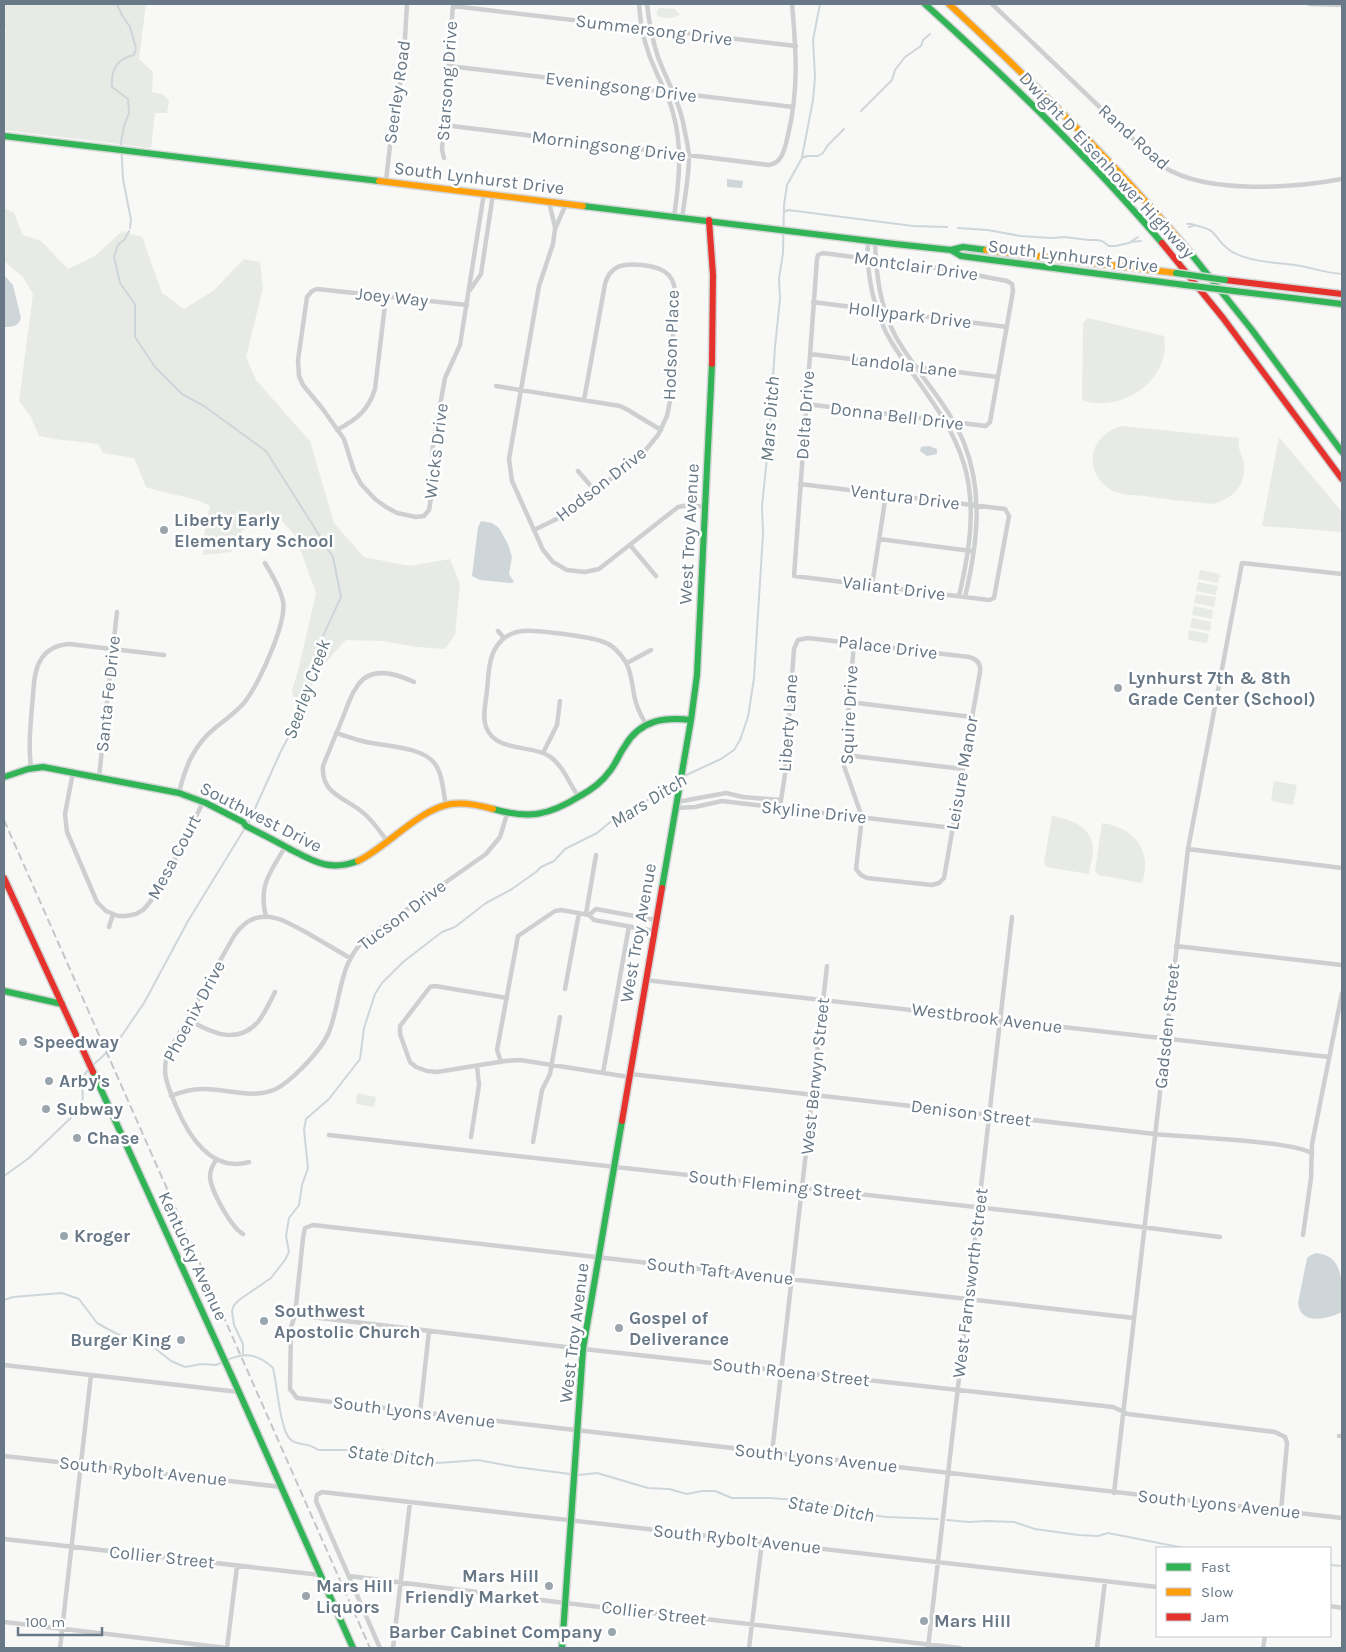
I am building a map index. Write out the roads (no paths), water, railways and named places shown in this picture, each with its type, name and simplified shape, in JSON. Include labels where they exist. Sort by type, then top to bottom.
[{"type":"main road","name":"Dwight D Eisenhower Highway","points":[[925,4],[1025,96],[1126,202],[1213,305],[1342,479]]},
{"type":"main road","name":"Dwight D Eisenhower Highway","points":[[949,4],[1056,105],[1150,205],[1226,296],[1342,452]]},
{"type":"main road","name":"South Lynhurst Drive","points":[[4,136],[951,250],[961,256],[1342,304]]},
{"type":"main road","name":"West Troy Avenue","points":[[562,1648],[583,1349],[691,720],[697,668],[714,312],[709,220]]},
{"type":"main road","name":"South Lynhurst Drive","points":[[951,250],[963,246],[1342,294]]},
{"type":"main road","name":"Southwest Drive","points":[[4,776],[31,768],[52,768],[179,793],[204,802],[317,863],[335,867],[355,862],[431,811],[446,805],[469,805],[507,814],[528,816],[554,810],[598,784],[606,776],[630,737],[646,724],[669,717],[691,720]]},
{"type":"main road","name":"Kentucky Avenue","points":[[4,878],[221,1351],[353,1648]]},
{"type":"main road","points":[[4,991],[62,1004]]},
{"type":"street","name":"Seerley Road","points":[[386,181],[395,101],[400,84],[404,55],[407,4]]},
{"type":"street","points":[[639,4],[648,51],[666,92],[675,121],[680,154],[679,185],[674,217]]},
{"type":"street","points":[[647,4],[650,30],[658,57],[675,93],[683,120],[688,155],[682,218]]},
{"type":"street","points":[[792,4],[796,46],[794,107]]},
{"type":"street","name":"Rand Road","points":[[992,4],[1156,161],[1173,173],[1198,181],[1250,186],[1296,185],[1342,179]]},
{"type":"street","points":[[1309,4],[1342,5]]},
{"type":"street","name":"Summersong Drive","points":[[453,5],[796,46]]},
{"type":"street","name":"Starsong Drive","points":[[444,158],[442,150],[453,5]]},
{"type":"street","name":"Eveningsong Drive","points":[[449,66],[794,107]]},
{"type":"street","name":"Morningsong Drive","points":[[444,125],[769,165],[775,164],[781,158],[794,107]]},
{"type":"street","name":"Wicks Drive","points":[[338,430],[344,439],[354,471],[361,484],[375,499],[397,513],[416,517],[424,516],[429,510],[434,480],[432,454],[445,378],[460,345],[484,193]]},
{"type":"street","name":"Wicks Drive","points":[[470,291],[481,274],[492,194]]},
{"type":"street","points":[[549,202],[555,229]]},
{"type":"street","points":[[566,204],[555,229],[553,244],[540,283],[510,456],[512,481],[543,550],[558,566],[573,572],[598,569],[678,507],[689,505],[705,507]]},
{"type":"street","points":[[871,241],[867,259],[868,272],[878,311],[891,341],[946,422],[964,464],[971,504],[968,551],[959,596]]},
{"type":"street","points":[[871,241],[886,312],[896,336],[940,399],[954,423],[964,442],[972,470],[977,505],[975,551],[965,597]]},
{"type":"street","name":"Montclair Drive","points":[[819,255],[822,253],[876,260],[976,274],[1007,281],[1014,288],[1007,327]]},
{"type":"street","name":"Delta Drive","points":[[794,576],[816,259],[819,255]]},
{"type":"street","name":"Hodson Place","points":[[584,400],[608,275],[617,267],[625,264],[658,267],[671,278],[675,290],[670,401],[667,416],[661,430]]},
{"type":"street","name":"Joey Way","points":[[338,430],[303,385],[300,376],[298,360],[305,304],[307,297],[312,291],[317,289],[467,305]]},
{"type":"street","points":[[338,430],[363,413],[371,402],[375,389],[386,296]]},
{"type":"street","name":"Hollypark Drive","points":[[813,302],[1007,327]]},
{"type":"street","points":[[998,377],[1007,327]]},
{"type":"street","name":"Landola Lane","points":[[810,354],[998,377]]},
{"type":"street","name":"Donna Bell Drive","points":[[806,404],[982,427],[990,422],[998,377]]},
{"type":"street","points":[[496,386],[626,408],[661,430]]},
{"type":"street","name":"Hodson Drive","points":[[534,530],[565,516],[596,492],[648,448],[661,430]]},
{"type":"street","points":[[578,471],[596,492]]},
{"type":"street","name":"Ventura Drive","points":[[800,484],[1003,509],[1008,512],[1009,518],[994,598]]},
{"type":"street","points":[[872,586],[886,494]]},
{"type":"street","points":[[879,540],[975,551]]},
{"type":"street","points":[[630,545],[656,576]]},
{"type":"street","points":[[179,793],[185,770],[192,754],[205,737],[238,709],[251,692],[279,630],[283,614],[283,601],[265,563]]},
{"type":"street","name":"Gadsden Street","points":[[1114,1493],[1188,850],[1242,563],[1342,574]]},
{"type":"street","name":"Valiant Drive","points":[[794,576],[990,600],[994,598]]},
{"type":"street","name":"Santa Fe Drive","points":[[99,777],[117,612]]},
{"type":"street","points":[[578,796],[558,764],[544,754],[500,743],[490,735],[485,725],[484,715],[490,661],[496,647],[504,638],[524,630],[601,641],[617,650],[627,663],[632,678],[636,705],[646,724]]},
{"type":"street","points":[[498,631],[504,638]]},
{"type":"street","name":"Palace Drive","points":[[798,640],[806,638],[969,657],[978,662]]},
{"type":"street","name":"Liberty Lane","points":[[780,807],[785,774],[794,649],[798,640]]},
{"type":"street","name":"Squire Drive","points":[[854,643],[845,771],[862,817],[856,864],[858,873],[867,878],[932,885],[940,882]]},
{"type":"street","points":[[31,768],[29,737],[36,673],[41,658],[51,649],[63,645],[164,655]]},
{"type":"street","points":[[627,663],[651,650]]},
{"type":"street","name":"Leisure Manor","points":[[940,882],[945,876],[980,669],[978,662]]},
{"type":"street","points":[[387,841],[370,819],[334,793],[323,776],[323,766],[355,689],[365,678],[375,673],[386,673],[402,676],[414,682]]},
{"type":"street","points":[[544,754],[556,725],[560,701]]},
{"type":"street","points":[[849,702],[972,717]]},
{"type":"street","points":[[336,733],[367,742],[416,752],[428,757],[434,762],[439,772],[446,805]]},
{"type":"street","points":[[845,755],[963,770]]},
{"type":"street","points":[[73,772],[65,814],[67,832],[97,902],[106,911],[113,914],[109,926]]},
{"type":"street","name":"Skyline Drive","points":[[676,805],[726,793],[743,797],[781,800]]},
{"type":"street","name":"Skyline Drive","points":[[676,805],[695,807],[722,801],[953,828]]},
{"type":"street","name":"Mesa Court","points":[[113,914],[131,916],[147,907],[182,846],[204,802]]},
{"type":"street","name":"Tucson Drive","points":[[171,1096],[200,1089],[259,1094],[277,1089],[288,1081],[314,1056],[326,1039],[350,958],[365,939],[486,854],[500,837],[507,814]]},
{"type":"street","points":[[286,847],[266,880],[263,890],[266,917],[283,920],[350,958]]},
{"type":"street","points":[[1188,850],[1342,868]]},
{"type":"street","points":[[587,914],[596,855]]},
{"type":"street","points":[[501,1062],[497,1050],[518,936],[556,911],[561,910],[587,914],[596,910],[656,920]]},
{"type":"street","points":[[565,989],[579,913]]},
{"type":"street","points":[[587,914],[594,920],[654,931]]},
{"type":"street","name":"Phoenix Drive","points":[[217,1159],[206,1152],[191,1137],[183,1124],[165,1082],[165,1063],[187,1019],[238,930],[251,920],[266,917]]},
{"type":"street","name":"West Farnsworth Street","points":[[928,1646],[1012,917]]},
{"type":"street","points":[[603,1073],[629,926]]},
{"type":"street","points":[[1176,946],[1342,965]]},
{"type":"street","name":"West Berwyn Street","points":[[772,1453],[827,966]]},
{"type":"street","name":"Westbrook Avenue","points":[[645,980],[1329,1057]]},
{"type":"street","name":"Denison Street","points":[[507,998],[432,986],[400,1026],[400,1034],[410,1062],[416,1067],[434,1072],[520,1060],[629,1076],[1155,1134],[1245,1141],[1302,1148],[1312,1154]]},
{"type":"street","points":[[187,1019],[217,1034],[240,1033],[258,1022],[275,992]]},
{"type":"street","points":[[1303,1235],[1311,1178],[1312,1144],[1342,993]]},
{"type":"street","points":[[533,1142],[542,1090],[549,1077],[552,1065],[560,1017]]},
{"type":"street","points":[[471,1137],[479,1086],[478,1066]]},
{"type":"street","name":"South Fleming Street","points":[[329,1135],[802,1187],[1220,1237]]},
{"type":"street","points":[[243,1234],[232,1225],[211,1185],[210,1173],[217,1159],[233,1164],[249,1162]]},
{"type":"street","name":"South Taft Avenue","points":[[295,1315],[303,1238],[306,1228],[313,1225],[1134,1318]]},
{"type":"street","name":"South Roena Street","points":[[295,1315],[583,1349],[1112,1407],[1123,1412],[1275,1432],[1285,1436],[1287,1449],[1281,1511]]},
{"type":"street","name":"South Lyons Avenue","points":[[295,1315],[291,1326],[290,1389],[297,1398],[1342,1518]]},
{"type":"street","points":[[420,1413],[429,1331]]},
{"type":"street","points":[[4,1365],[239,1392]]},
{"type":"street","points":[[60,1648],[91,1375]]},
{"type":"street","name":"South Rybolt Avenue","points":[[4,1456],[282,1487]]},
{"type":"street","name":"South Rybolt Avenue","points":[[349,1576],[316,1501],[318,1495],[325,1492],[1156,1587]]},
{"type":"street","points":[[393,1648],[410,1502]]},
{"type":"street","name":"Collier Street","points":[[4,1539],[321,1575]]},
{"type":"street","points":[[749,1648],[762,1542]]},
{"type":"street","points":[[4,1622],[227,1648],[237,1566]]},
{"type":"street","points":[[349,1576],[380,1648]]},
{"type":"street","name":"Collier Street","points":[[349,1576],[928,1646],[960,1648]]},
{"type":"street","points":[[1097,1648],[1105,1581]]},
{"type":"waterway","name":"Seerley Creek","points":[[117,4],[130,27],[136,48],[134,55],[119,62],[112,75],[112,87],[128,99],[129,113],[121,142],[123,179],[131,220],[130,228]]},
{"type":"waterway","points":[[802,157],[813,100],[815,77],[813,40],[820,4]]},
{"type":"waterway","name":"Mars Ditch","points":[[861,111],[892,80],[895,70],[905,57],[921,46],[923,40],[930,34]]},
{"type":"waterway","name":"Mars Ditch","points":[[684,776],[721,759],[734,750],[740,740],[748,717],[754,678],[763,534],[762,506],[780,299],[779,279],[783,253],[784,205],[787,185],[802,158],[818,156],[823,153],[828,145],[844,129]]},
{"type":"waterway","points":[[784,212],[788,210],[913,226],[947,227]]},
{"type":"waterway","points":[[1187,224],[1213,232],[1227,248],[1243,257],[1342,274]]},
{"type":"waterway","points":[[1189,227],[1195,225]]},
{"type":"waterway","points":[[958,228],[988,230],[1020,236],[1096,240],[1102,241],[1109,246],[1129,243],[1138,237]]},
{"type":"waterway","name":"Seerley Creek","points":[[129,231],[125,239],[118,245],[114,257],[120,283],[135,304],[135,337],[155,367],[182,394],[204,406],[266,451],[333,557],[341,597],[323,636],[310,673],[301,713],[281,751],[248,824]]},
{"type":"waterway","points":[[1131,242],[1141,241]]},
{"type":"waterway","name":"Mars Ditch","points":[[243,1354],[243,1344],[234,1325],[232,1311],[234,1305],[271,1278],[289,1252],[286,1236],[289,1218],[299,1205],[302,1185],[308,1168],[304,1130],[306,1119],[329,1099],[360,1059],[364,1028],[375,994],[382,983],[403,962],[442,932],[455,927],[486,903],[512,889],[541,867],[554,861],[565,849],[597,833],[620,814],[636,810],[659,790],[680,778]]},
{"type":"waterway","name":"Seerley Creek","points":[[93,1065],[116,1044],[144,1003],[188,921],[245,828]]},
{"type":"waterway","name":"Seerley Creek","points":[[4,1176],[29,1158],[78,1111],[83,1099],[82,1080],[88,1070]]},
{"type":"waterway","name":"State Ditch","points":[[4,1300],[13,1297],[62,1293],[79,1299],[97,1323],[117,1334],[151,1345],[171,1361],[185,1367],[202,1364],[216,1365],[223,1362]]},
{"type":"waterway","name":"State Ditch","points":[[227,1360],[246,1355],[252,1356],[257,1357],[273,1368],[284,1426],[290,1439],[296,1443],[314,1447],[318,1450],[384,1450],[396,1457],[438,1463],[478,1460],[570,1474]]},
{"type":"waterway","name":"State Ditch","points":[[578,1475],[597,1473],[648,1488],[669,1489],[687,1494],[715,1491],[732,1498],[811,1501],[845,1511],[886,1517],[938,1519]]},
{"type":"waterway","name":"State Ditch","points":[[947,1520],[1014,1522],[1035,1529],[1078,1535],[1098,1536],[1108,1533],[1179,1547]]},
{"type":"waterway","name":"State Ditch","points":[[1331,1565],[1342,1566]]},
{"type":"railway","points":[[4,820],[370,1648]]},
{"type":"place","name":"Liberty Early Elementary School","points":[[164,530]]},
{"type":"place","name":"Lynhurst 7th & 8th Grade Center (School)","points":[[1118,688]]},
{"type":"place","name":"Speedway","points":[[23,1042]]},
{"type":"place","name":"Arby's","points":[[49,1081]]},
{"type":"place","name":"Subway","points":[[46,1109]]},
{"type":"place","name":"Chase","points":[[77,1138]]},
{"type":"place","name":"Kroger","points":[[64,1236]]},
{"type":"place","name":"Southwest Apostolic Church","points":[[264,1321]]},
{"type":"place","name":"Gospel of Deliverance","points":[[619,1328]]},
{"type":"place","name":"Burger King","points":[[181,1340]]},
{"type":"place","name":"Mars Hill Friendly Market","points":[[549,1586]]},
{"type":"place","name":"Mars Hill Liquors","points":[[306,1596]]},
{"type":"place","name":"Mars Hill","points":[[924,1621]]},
{"type":"place","name":"Barber Cabinet Company","points":[[612,1632]]}]
